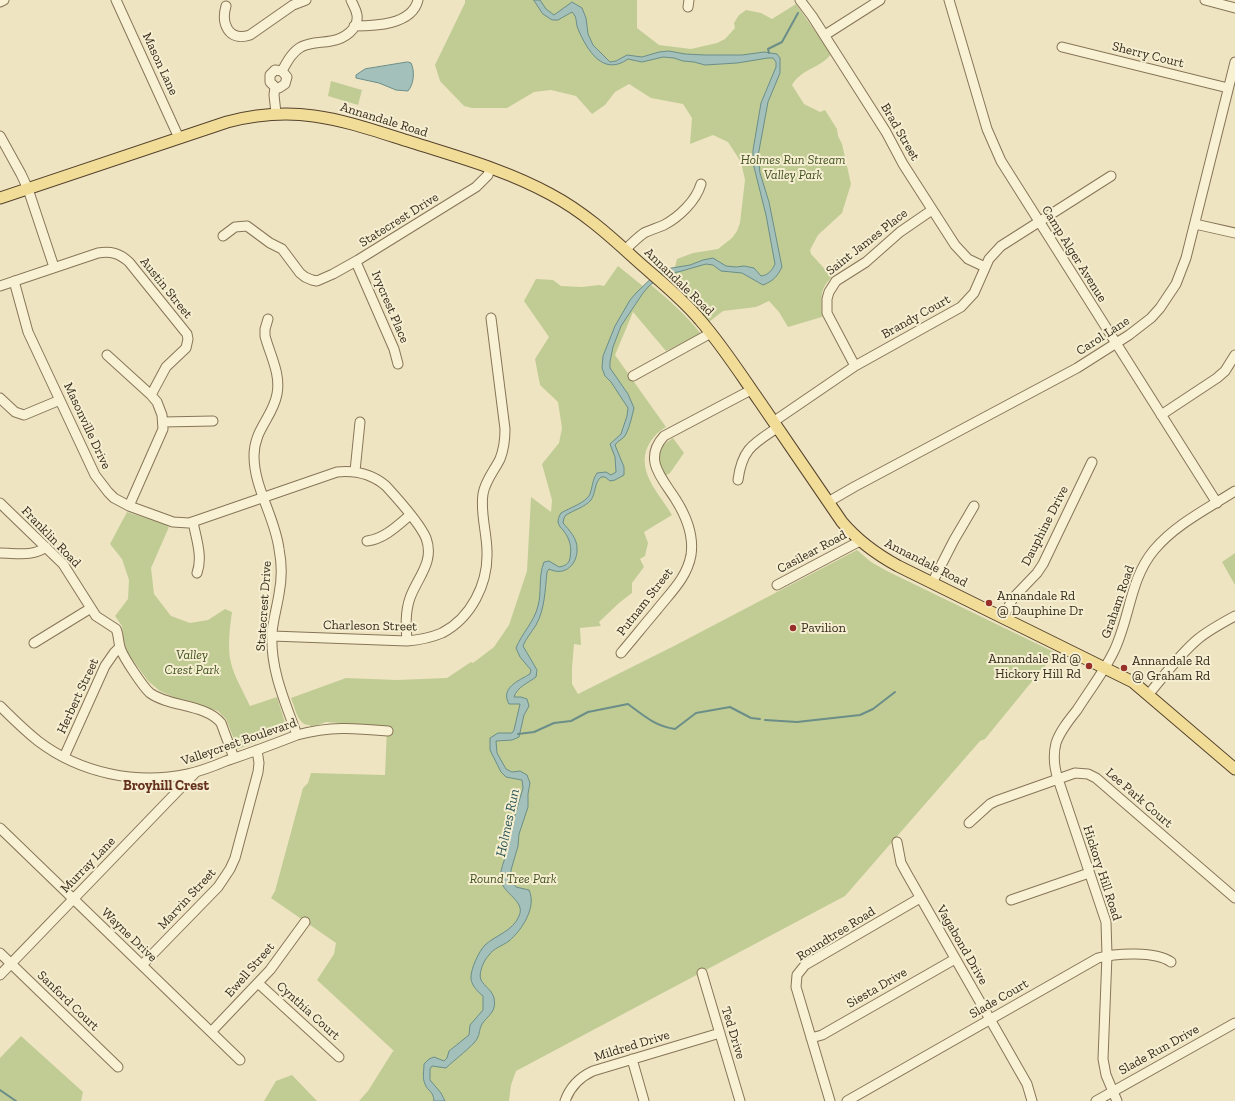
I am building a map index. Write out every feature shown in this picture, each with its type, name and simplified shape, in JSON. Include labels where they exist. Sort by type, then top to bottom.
[{"type":"main road","name":"Annandale Road","points":[[0,198],[237,120],[276,113],[304,114],[340,120],[520,178],[570,205],[594,223],[699,318],[751,390],[842,522],[860,541],[882,558],[932,584],[1105,667],[1133,682],[1235,769]]},
{"type":"street","points":[[0,2],[4,0]]},
{"type":"street","name":"Mason Lane","points":[[116,0],[179,138]]},
{"type":"street","points":[[226,6],[224,12],[226,25],[231,33],[240,37],[250,35],[291,3],[306,0]]},
{"type":"street","points":[[282,71],[290,58],[300,48],[307,44],[331,41],[345,36],[354,26],[357,15],[352,0]]},
{"type":"street","points":[[354,26],[369,26],[398,20],[411,13],[418,0]]},
{"type":"street","name":"Brad Street","points":[[800,0],[825,35],[886,132],[903,164],[955,245],[962,253],[975,263],[985,267]]},
{"type":"street","points":[[825,35],[880,0]]},
{"type":"street","name":"Camp Alger Avenue","points":[[949,0],[987,129],[1007,171],[1217,503]]},
{"type":"street","points":[[1205,0],[1235,8]]},
{"type":"street","name":"Sherry Court","points":[[1062,48],[1228,88]]},
{"type":"street","name":"Carol Lane","points":[[828,502],[854,486],[1077,368],[1116,344],[1141,327],[1151,318],[1169,296],[1182,271],[1235,62]]},
{"type":"street","points":[[275,88],[283,87],[287,81],[285,74],[282,71],[275,70],[270,75],[270,82],[275,88],[274,100],[276,113]]},
{"type":"street","points":[[0,136],[28,189],[54,267],[0,286]]},
{"type":"street","name":"Statecrest Drive","points":[[223,236],[235,227],[247,226],[270,243],[282,249],[300,273],[305,277],[312,280],[322,279],[356,262],[476,187],[488,175],[490,168]]},
{"type":"street","name":"Brandy Court","points":[[738,480],[742,460],[746,452],[775,425],[855,366],[961,307],[974,293],[985,267],[1001,246],[1111,176]]},
{"type":"street","points":[[625,250],[644,234],[675,217],[693,200],[701,184]]},
{"type":"street","name":"Saint James Place","points":[[855,366],[827,313],[827,299],[829,292],[836,281],[866,262],[900,232],[932,210]]},
{"type":"street","points":[[1195,224],[1235,234]]},
{"type":"street","name":"Austin Street","points":[[54,267],[98,253],[110,252],[119,254],[129,262],[185,332],[188,339],[186,348],[166,367],[151,395]]},
{"type":"street","name":"Ivycrest Place","points":[[356,262],[394,348],[398,364]]},
{"type":"street","name":"Masonville Drive","points":[[14,281],[28,332],[97,479],[114,498],[129,506],[173,522],[180,523],[193,522],[337,472],[354,471],[364,473],[379,480],[392,493],[422,530],[428,552],[425,567],[414,587],[407,609],[406,641]]},
{"type":"street","name":"Charleson Street","points":[[272,636],[406,641],[430,638],[442,633],[467,612],[477,596],[485,574],[487,552],[483,496],[488,480],[500,456],[505,438],[491,318]]},
{"type":"street","name":"Statecrest Drive","points":[[268,319],[265,329],[265,336],[275,366],[278,384],[276,400],[261,427],[255,446],[254,466],[276,533],[281,563],[280,586],[272,636],[272,650],[276,674],[297,735]]},
{"type":"street","points":[[633,376],[711,333]]},
{"type":"street","points":[[107,355],[151,395],[160,408],[163,422],[160,437],[129,506]]},
{"type":"street","points":[[1161,415],[1217,378],[1225,371],[1235,355]]},
{"type":"street","name":"Putnam Street","points":[[621,653],[681,581],[688,567],[691,553],[691,532],[685,517],[676,500],[657,472],[654,460],[659,442],[664,436],[751,390]]},
{"type":"street","points":[[0,398],[15,412],[24,415],[60,400]]},
{"type":"street","points":[[163,422],[213,421]]},
{"type":"street","points":[[354,471],[360,422]]},
{"type":"street","name":"Dauphine Drive","points":[[1003,618],[1013,598],[1031,580],[1043,564],[1092,462]]},
{"type":"street","name":"Graham Road","points":[[1105,667],[1120,639],[1136,582],[1146,561],[1154,550],[1173,531],[1235,491]]},
{"type":"street","name":"Franklin Road","points":[[0,503],[63,564],[91,608],[102,620],[116,629],[124,657],[148,691],[157,697],[204,712],[218,719],[221,722],[234,758]]},
{"type":"street","points":[[932,584],[954,540],[974,506]]},
{"type":"street","points":[[367,541],[376,540],[383,536],[410,515]]},
{"type":"street","points":[[193,522],[200,557],[200,564],[197,573]]},
{"type":"street","name":"Casilear Road","points":[[777,585],[860,541]]},
{"type":"street","points":[[0,553],[30,554],[36,553],[46,547]]},
{"type":"street","points":[[34,643],[91,608]]},
{"type":"street","points":[[1148,694],[1198,639],[1235,616]]},
{"type":"street","name":"Herbert Street","points":[[64,757],[105,666],[120,647]]},
{"type":"street","name":"Hickory Hill Road","points":[[1105,667],[1060,735],[1054,752],[1055,770],[1106,922],[1107,955],[1103,1059],[1106,1075],[1117,1101]]},
{"type":"street","name":"Valleycrest Boulevard","points":[[0,706],[39,741],[64,757],[94,770],[124,777],[171,777],[195,772],[311,731],[341,728],[388,731]]},
{"type":"street","name":"Marvin Street","points":[[142,965],[218,887],[230,869],[258,772],[257,750]]},
{"type":"street","name":"Murray Lane","points":[[0,975],[195,772]]},
{"type":"street","name":"Lee Park Court","points":[[969,823],[984,809],[996,801],[1075,773],[1088,774],[1094,776],[1235,898]]},
{"type":"street","name":"Wayne Drive","points":[[0,828],[240,1060]]},
{"type":"street","name":"Vagabond Drive","points":[[897,842],[901,863],[1027,1084],[1032,1101]]},
{"type":"street","points":[[1011,900],[1089,873]]},
{"type":"street","name":"Roundtree Road","points":[[830,1101],[796,987],[796,980],[800,970],[805,965],[920,898]]},
{"type":"street","name":"Ewell Street","points":[[211,1032],[258,983],[288,947],[305,922]]},
{"type":"street","name":"Sanford Court","points":[[0,953],[118,1067]]},
{"type":"street","name":"Slade Court","points":[[847,1101],[1089,962],[1107,955],[1116,954],[1155,955],[1161,956],[1171,962]]},
{"type":"street","name":"Siesta Drive","points":[[811,1038],[822,1035],[955,959]]},
{"type":"street","name":"Ted Drive","points":[[702,973],[740,1101]]},
{"type":"street","name":"Cynthia Court","points":[[258,983],[339,1057]]},
{"type":"street","name":"Slade Run Drive","points":[[1096,1101],[1235,1023]]},
{"type":"street","name":"Mildred Drive","points":[[565,1101],[570,1089],[581,1078],[593,1071],[720,1033]]},
{"type":"street","points":[[632,1059],[644,1101]]},
{"type":"green space","name":"Holmes Run Stream Valley Park","points":[[465,0],[637,0],[637,28],[659,45],[691,49],[717,43],[725,39],[735,28],[734,23],[739,15],[746,10],[761,13],[772,19],[796,4],[831,54],[827,59],[800,75],[792,85],[804,104],[820,112],[825,110],[837,129],[851,184],[842,213],[818,235],[810,250],[811,254],[832,277],[825,286],[822,295],[822,317],[788,327],[779,312],[769,301],[756,307],[723,311],[709,322],[687,297],[662,273],[676,269],[677,259],[693,253],[718,249],[732,238],[740,223],[745,180],[741,162],[728,142],[713,135],[690,144],[692,118],[683,104],[651,98],[629,84],[615,92],[605,105],[592,114],[576,96],[551,90],[534,92],[507,108],[472,108],[464,106],[440,81],[435,65],[465,3]]},
{"type":"green space","points":[[331,81],[362,90],[358,105],[328,96]]},
{"type":"green space","name":"Round Tree Park","points":[[618,266],[644,287],[651,285],[677,308],[701,334],[666,351],[633,312],[615,355],[666,427],[656,434],[649,443],[645,460],[648,477],[672,515],[644,532],[648,543],[645,556],[640,559],[644,567],[632,583],[632,593],[599,622],[601,626],[580,628],[581,645],[574,644],[572,668],[572,684],[578,694],[676,645],[857,550],[871,562],[887,571],[1056,653],[985,739],[980,741],[845,896],[516,1071],[511,1085],[509,1101],[359,1101],[368,1091],[393,1051],[395,1052],[317,980],[334,954],[336,943],[271,898],[275,891],[303,788],[308,783],[311,773],[385,775],[387,727],[326,722],[311,728],[310,725],[306,725],[300,720],[291,698],[346,678],[397,680],[447,678],[471,662],[473,663],[494,647],[509,625],[527,571],[531,497],[551,512],[552,500],[542,464],[559,443],[562,428],[558,402],[540,385],[535,359],[549,337],[524,301],[536,279],[553,280],[561,286],[604,286]]},
{"type":"green space","points":[[673,438],[684,453],[670,473],[663,477],[660,464],[661,450]]},
{"type":"green space","name":"Valley Crest Park","points":[[127,512],[167,525],[169,527],[151,568],[154,594],[171,616],[190,623],[208,620],[225,609],[232,612],[229,651],[232,668],[239,684],[250,706],[277,697],[287,729],[238,749],[226,719],[218,711],[178,699],[160,691],[148,681],[127,652],[123,638],[122,626],[115,616],[128,599],[129,580],[122,559],[110,544]]},
{"type":"green space","points":[[1235,553],[1235,585],[1222,562]]},
{"type":"green space","points":[[21,1036],[83,1092],[81,1101],[0,1101],[0,1058]]},
{"type":"green space","points":[[292,1075],[317,1101],[264,1101],[276,1081]]},
{"type":"water","points":[[534,0],[540,0],[546,9],[554,15],[572,2],[582,8],[586,18],[588,34],[593,45],[610,62],[616,61],[627,55],[642,57],[669,51],[685,54],[705,55],[742,55],[764,52],[777,54],[780,58],[780,73],[768,102],[758,156],[760,173],[769,202],[782,267],[774,278],[763,285],[742,273],[721,271],[713,265],[706,264],[678,272],[664,274],[643,293],[621,326],[613,347],[610,368],[628,394],[634,408],[626,434],[615,445],[624,467],[624,475],[610,481],[605,477],[601,477],[597,482],[591,500],[583,507],[566,515],[564,518],[563,523],[576,541],[577,554],[573,564],[569,568],[560,571],[549,569],[547,572],[544,599],[539,619],[523,646],[537,670],[536,677],[520,688],[514,697],[527,699],[529,706],[524,715],[519,737],[512,740],[496,741],[497,753],[506,769],[512,772],[520,771],[527,775],[530,783],[528,807],[519,834],[518,846],[511,870],[511,880],[516,887],[529,890],[531,897],[530,911],[519,931],[509,941],[491,953],[485,960],[480,977],[494,998],[495,1003],[493,1010],[481,1026],[479,1035],[475,1042],[446,1068],[432,1066],[430,1069],[430,1080],[441,1093],[445,1101],[434,1101],[432,1093],[426,1087],[424,1082],[424,1064],[429,1059],[434,1057],[444,1061],[447,1058],[449,1051],[469,1035],[470,1025],[483,1010],[483,996],[477,991],[471,979],[475,961],[485,945],[509,929],[519,916],[520,911],[517,902],[503,885],[501,880],[501,869],[508,849],[509,834],[523,788],[522,780],[506,777],[501,772],[490,750],[490,738],[498,733],[512,733],[514,730],[520,704],[509,704],[507,694],[509,689],[516,682],[530,674],[531,670],[520,657],[516,648],[531,622],[538,606],[541,573],[544,562],[549,561],[559,567],[569,562],[571,554],[570,543],[558,523],[560,515],[561,513],[581,503],[588,497],[597,473],[606,472],[611,475],[616,472],[615,457],[610,444],[621,434],[628,408],[611,382],[605,376],[602,368],[603,356],[615,326],[630,300],[660,270],[690,265],[713,258],[726,266],[744,266],[754,268],[761,276],[770,272],[775,264],[766,215],[753,163],[753,150],[761,103],[776,67],[776,62],[773,58],[737,63],[705,65],[663,57],[642,62],[628,59],[619,64],[611,65],[597,59],[591,52],[577,27],[575,16],[572,12],[558,20],[552,20],[543,14]]},
{"type":"water","points":[[408,62],[411,63],[412,66],[413,81],[408,91],[396,90],[379,83],[356,78],[356,75],[365,69]]},
{"type":"waterway","points":[[769,53],[768,49],[782,42],[798,13]]},
{"type":"waterway","points":[[765,720],[797,722],[860,715],[873,709],[895,692]]},
{"type":"waterway","points":[[518,734],[534,732],[554,723],[571,721],[588,712],[628,704],[661,726],[675,729],[696,713],[730,707],[751,718],[760,719]]},
{"type":"waterway","points":[[0,1090],[16,1101]]},
{"type":"place","name":"Annandale Rd @ Dauphine Dr","points":[[989,603]]},
{"type":"place","name":"Pavilion","points":[[793,628]]},
{"type":"place","name":"Annandale Rd @ Hickory Hill Rd","points":[[1089,666]]},
{"type":"place","name":"Annandale Rd @ Graham Rd","points":[[1124,668]]},
{"type":"district","name":"Broyhill Crest","points":[[166,786]]},
{"type":"water label","name":"Holmes Run","points":[[508,823]]}]
